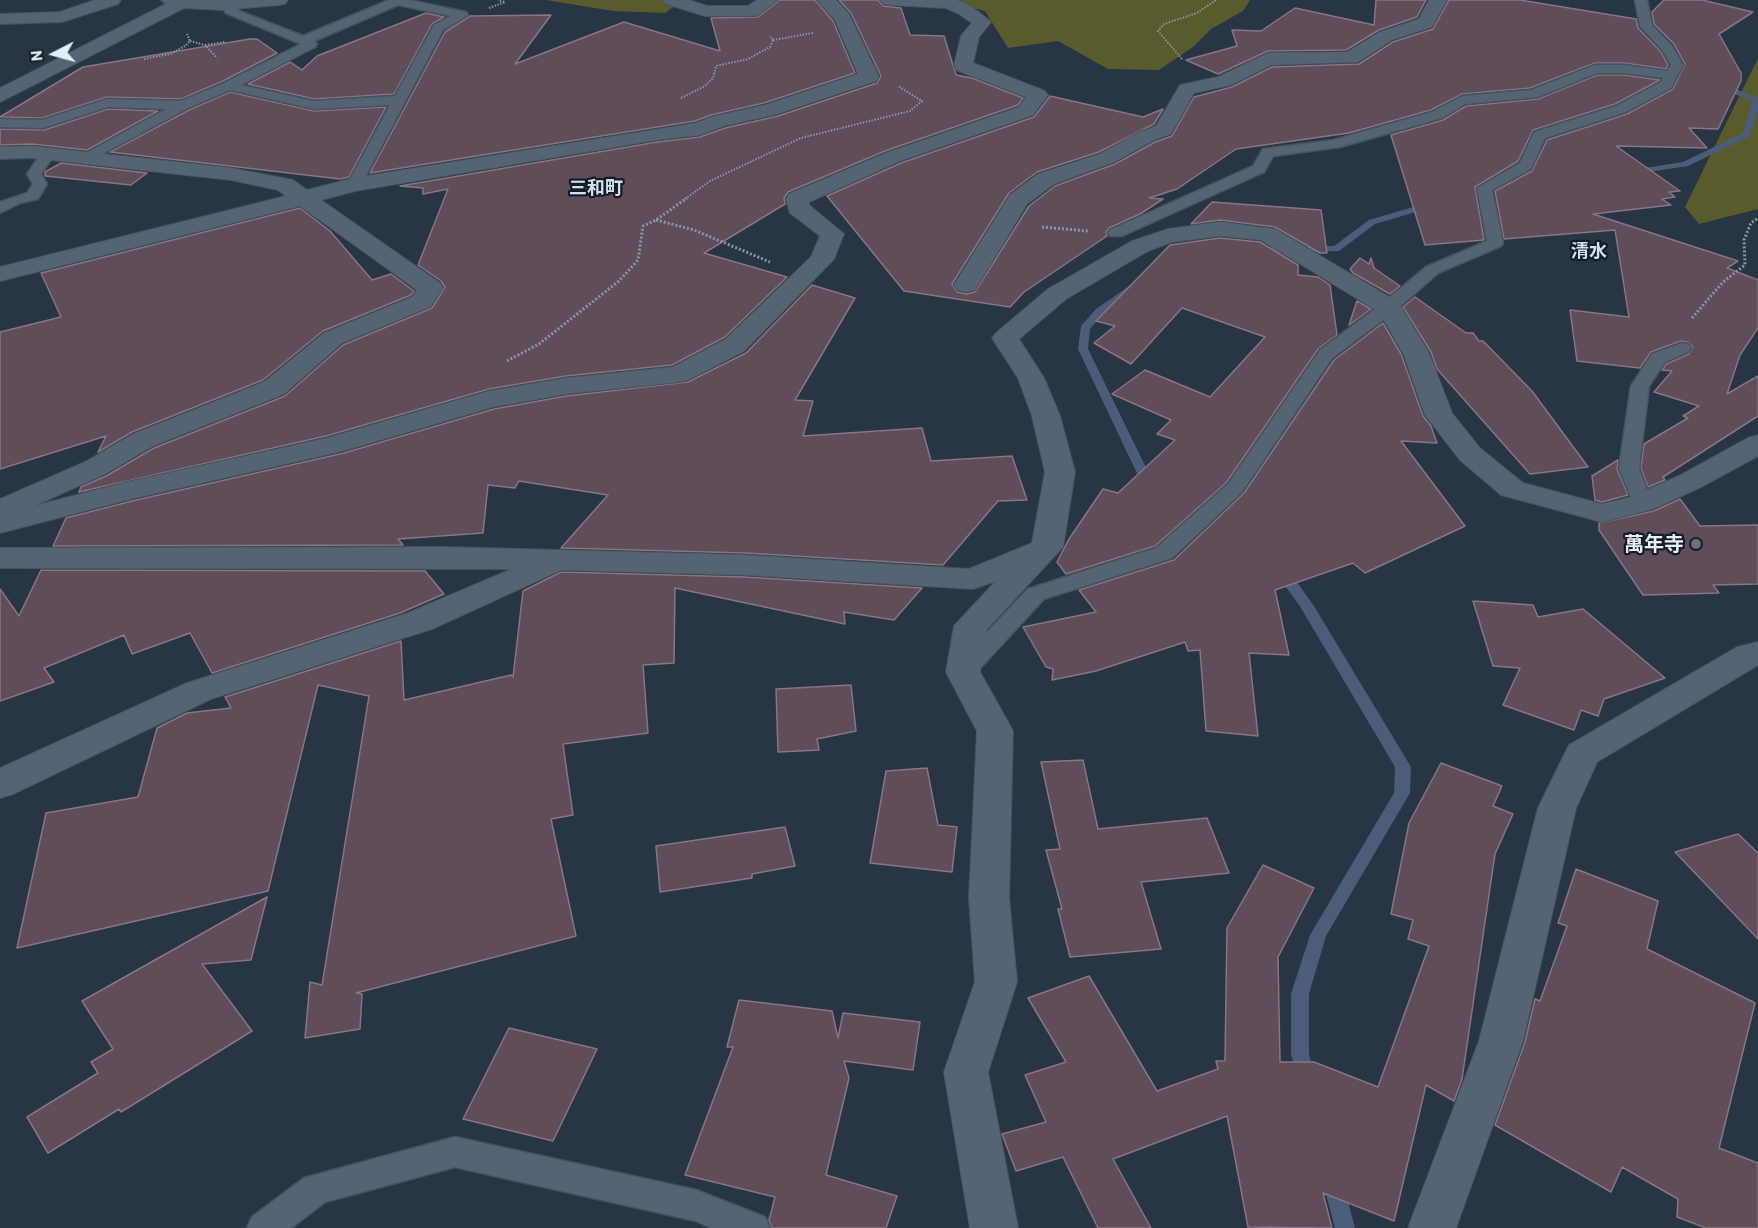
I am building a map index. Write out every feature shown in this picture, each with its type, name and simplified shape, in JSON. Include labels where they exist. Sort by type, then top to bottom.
[{"type":"street","points":[[0,19],[62,17],[112,0]]},
{"type":"street","points":[[0,96],[176,1],[234,4],[279,0]]},
{"type":"street","points":[[672,0],[705,11],[752,11],[769,0]]},
{"type":"street","points":[[0,274],[354,185],[657,134],[700,129],[718,121],[770,110],[869,77],[843,18],[826,0]]},
{"type":"street","points":[[0,524],[128,491],[333,445],[489,399],[566,386],[679,374],[735,345],[822,259],[825,252],[832,234],[798,208],[797,199],[892,157],[1026,111],[1038,95],[963,66],[970,36],[982,22],[965,10],[949,3],[889,0]]},
{"type":"street","points":[[966,285],[1018,200],[1046,179],[1107,158],[1164,130],[1187,89],[1224,81],[1268,59],[1352,58],[1386,36],[1426,23],[1438,0]]},
{"type":"street","points":[[0,153],[48,154],[231,174],[285,185],[431,288],[421,302],[333,338],[274,388],[143,440],[95,468],[0,510]]},
{"type":"street","points":[[994,1228],[966,1072],[996,982],[989,898],[995,731],[963,672],[970,626],[1047,547],[1060,472],[1046,416],[1031,378],[1005,338],[1057,294],[1140,246],[1168,236],[1220,230],[1267,234],[1389,307],[1416,353],[1439,415],[1470,454],[1512,489],[1602,513],[1642,504],[1758,444]]},
{"type":"street","points":[[0,558],[444,558],[745,565],[973,579],[1047,547]]},
{"type":"street","points":[[0,784],[199,690],[420,621],[556,561]]},
{"type":"street","points":[[1432,1228],[1501,1041],[1557,808],[1582,754],[1749,655],[1758,653]]},
{"type":"lane","points":[[963,672],[1036,594],[1164,553],[1235,488],[1326,354],[1389,307],[1432,270],[1495,243],[1484,188],[1526,165],[1539,135],[1621,109],[1666,85],[1677,65],[1668,49],[1646,26],[1641,0]]},
{"type":"lane","points":[[305,40],[397,1],[462,15],[438,28],[354,185]]},
{"type":"lane","points":[[86,159],[183,105],[230,86],[311,44],[238,15],[230,10],[234,4]]},
{"type":"lane","points":[[1116,233],[1259,169],[1268,152],[1335,144],[1437,115],[1462,100],[1533,94],[1595,69],[1624,69],[1671,75]]},
{"type":"lane","points":[[230,86],[314,105],[401,100]]},
{"type":"lane","points":[[0,123],[43,124],[107,103],[183,105]]},
{"type":"lane","points":[[0,208],[33,196],[40,183],[34,174],[48,154]]},
{"type":"lane","points":[[1642,504],[1629,468],[1640,386],[1658,358],[1682,348]]},
{"type":"lane","points":[[264,1228],[316,1189],[455,1152],[696,1206],[753,1228]]},
{"type":"path","points":[[1216,0],[1197,13],[1164,24],[1158,31],[1189,66],[1224,81]]},
{"type":"path","points":[[718,121],[681,106],[677,99],[705,86],[713,78],[716,66],[748,59],[770,47],[773,40],[752,11]]},
{"type":"path","points":[[489,399],[484,372],[539,344],[619,281],[638,260],[643,226],[656,220],[710,181],[801,138],[910,111],[922,101],[894,84],[869,77]]},
{"type":"path","points":[[1682,348],[1693,314],[1723,282],[1745,265],[1744,240],[1751,223],[1758,218]]},
{"type":"path","points":[[656,220],[694,230],[788,270],[811,256],[825,252]]},
{"type":"green space","points":[[546,0],[683,0],[665,13],[613,11]]},
{"type":"green space","points":[[941,0],[1250,0],[1243,11],[1211,29],[1193,47],[1159,70],[1108,69],[1058,41],[1008,48],[985,11]]},
{"type":"green space","points":[[1758,58],[1758,209],[1699,224],[1685,207]]},
{"type":"building","points":[[780,0],[815,0],[833,21],[855,73],[764,103],[695,121],[370,173],[445,32],[470,16],[551,15],[515,64],[624,22],[720,51],[711,18],[758,17]]},
{"type":"building","points":[[839,0],[878,0],[883,6],[901,8],[910,35],[944,36],[956,75],[972,78],[1023,98],[1018,105],[885,151],[788,192],[784,198],[785,204],[704,253],[787,277],[725,337],[672,365],[566,376],[489,389],[326,436],[79,492],[81,487],[106,476],[154,448],[285,396],[343,345],[432,308],[445,287],[441,281],[418,265],[448,189],[423,194],[423,188],[400,186],[657,142],[700,137],[725,128],[778,116],[877,83],[881,76],[851,13]]},
{"type":"building","points":[[1376,0],[1426,0],[1417,17],[1379,30],[1346,50],[1268,51],[1218,74],[1186,60],[1237,46],[1232,30],[1261,31],[1295,8],[1374,25]]},
{"type":"building","points":[[1449,0],[1520,0],[1636,19],[1638,28],[1661,52],[1668,65],[1666,69],[1624,63],[1595,63],[1530,88],[1462,94],[1431,110],[1349,133],[1236,149],[1177,189],[1149,198],[1163,199],[1140,214],[1109,228],[1106,232],[1107,236],[1024,292],[1010,307],[904,291],[827,196],[901,163],[1034,117],[1050,96],[1143,117],[1163,109],[1154,124],[1099,152],[1037,172],[1009,193],[952,284],[957,292],[966,294],[975,292],[1029,206],[1055,186],[1115,164],[1155,142],[1172,136],[1194,97],[1232,87],[1272,67],[1359,64],[1393,42],[1433,29]]},
{"type":"building","points":[[1664,0],[1702,0],[1753,12],[1719,34],[1741,73],[1741,81],[1718,129],[1689,128],[1707,148],[1616,146],[1680,191],[1669,192],[1675,197],[1662,199],[1671,205],[1593,214],[1738,261],[1727,268],[1758,280],[1758,328],[1740,355],[1727,394],[1758,376],[1758,416],[1663,477],[1665,480],[1648,487],[1641,468],[1644,444],[1688,418],[1683,416],[1699,406],[1654,392],[1672,371],[1662,370],[1666,364],[1689,354],[1693,347],[1688,342],[1681,341],[1651,352],[1640,368],[1577,361],[1570,310],[1629,317],[1615,230],[1504,239],[1495,191],[1532,171],[1547,140],[1627,114],[1673,89],[1685,64],[1674,44],[1654,24],[1652,12]]},
{"type":"building","points":[[426,13],[444,17],[432,24],[394,94],[314,99],[248,84],[290,62],[302,70],[317,56]]},
{"type":"building","points":[[257,39],[277,53],[223,81],[181,99],[107,97],[42,118],[0,117],[83,67]]},
{"type":"building","points":[[1597,75],[1624,75],[1660,80],[1615,104],[1533,130],[1518,161],[1475,187],[1484,240],[1425,245],[1391,135],[1443,120],[1466,106],[1538,99]]},
{"type":"building","points":[[230,92],[314,111],[386,107],[349,177],[340,179],[110,152],[189,110]]},
{"type":"building","points":[[108,109],[158,111],[87,150],[32,144],[0,145],[0,129],[44,130]]},
{"type":"building","points":[[61,163],[147,173],[131,185],[45,176],[45,172]]},
{"type":"building","points":[[1212,202],[1321,210],[1327,253],[1320,253],[1275,227],[1220,220],[1191,224]]},
{"type":"building","points":[[300,208],[330,231],[372,280],[391,274],[414,291],[411,295],[323,331],[263,380],[132,432],[98,452],[106,436],[0,469],[0,332],[61,317],[41,273]]},
{"type":"building","points":[[1220,238],[1260,242],[1298,265],[1298,275],[1318,277],[1330,285],[1337,335],[1318,349],[1226,483],[1155,546],[1066,574],[1057,562],[1069,539],[1103,489],[1118,493],[1175,440],[1157,434],[1171,420],[1112,394],[1145,370],[1210,397],[1265,337],[1182,308],[1131,364],[1094,343],[1115,326],[1096,321],[1170,245]]},
{"type":"building","points":[[1360,258],[1369,264],[1371,258],[1374,268],[1400,286],[1390,294],[1353,273],[1350,269]]},
{"type":"building","points":[[812,285],[855,298],[795,400],[813,401],[803,436],[922,428],[931,461],[1012,456],[1027,500],[998,501],[943,565],[745,553],[561,548],[608,495],[519,481],[515,488],[488,485],[483,533],[398,539],[403,545],[53,546],[66,518],[344,453],[494,409],[566,396],[688,382],[746,353]]},
{"type":"building","points":[[1415,297],[1466,333],[1473,333],[1479,341],[1483,341],[1532,391],[1588,467],[1530,474],[1437,369],[1431,352],[1403,307]]},
{"type":"building","points":[[1357,301],[1371,309],[1349,325]]},
{"type":"building","points":[[1383,323],[1401,354],[1423,416],[1431,426],[1437,443],[1401,441],[1465,526],[1365,573],[1353,563],[1275,590],[1289,655],[1249,653],[1258,736],[1206,731],[1200,650],[1188,651],[1185,642],[1096,671],[1052,680],[1053,669],[1046,667],[1023,627],[1096,612],[1079,590],[1174,560],[1244,493],[1334,360]]},
{"type":"building","points":[[1618,460],[1617,469],[1628,495],[1602,502],[1595,500],[1592,476]]},
{"type":"building","points":[[1680,499],[1700,526],[1758,525],[1758,584],[1713,585],[1719,593],[1643,595],[1599,530],[1599,523],[1654,511]]},
{"type":"building","points":[[41,570],[425,571],[444,594],[400,613],[212,673],[190,633],[132,654],[124,635],[44,668],[54,682],[0,701],[0,589],[19,616]]},
{"type":"building","points":[[561,572],[745,577],[922,588],[894,620],[844,612],[845,624],[675,588],[674,663],[643,665],[648,733],[563,744],[573,815],[551,819],[576,936],[356,993],[362,994],[360,1029],[305,1038],[310,982],[322,985],[369,696],[318,685],[268,891],[17,948],[46,813],[138,797],[157,728],[187,713],[231,708],[225,697],[401,641],[404,700],[511,675],[513,677],[523,591]]},
{"type":"building","points":[[1473,601],[1533,605],[1538,617],[1583,609],[1665,678],[1604,699],[1598,716],[1581,710],[1574,730],[1503,705],[1520,668],[1493,666]]},
{"type":"building","points":[[851,685],[856,731],[817,739],[819,750],[778,752],[776,689]]},
{"type":"building","points":[[1083,760],[1098,829],[1207,818],[1229,873],[1141,882],[1161,949],[1070,957],[1058,909],[1062,909],[1046,850],[1060,849],[1041,762]]},
{"type":"building","points":[[1441,763],[1502,786],[1493,806],[1513,814],[1495,854],[1462,1079],[1454,1101],[1426,1085],[1394,1221],[1323,1193],[1332,1228],[1248,1227],[1227,1116],[1113,1159],[1151,1228],[1098,1228],[1063,1157],[1016,1171],[1002,1134],[1046,1122],[1025,1075],[1066,1062],[1028,998],[1089,976],[1157,1091],[1218,1069],[1216,1061],[1225,1061],[1227,928],[1263,865],[1314,888],[1278,957],[1280,1062],[1314,1062],[1378,1087],[1429,946],[1408,939],[1413,920],[1391,914],[1409,823]]},
{"type":"building","points":[[927,768],[938,825],[957,827],[952,872],[870,863],[886,771]]},
{"type":"building","points":[[785,827],[795,866],[752,874],[752,878],[660,892],[656,846]]},
{"type":"building","points":[[1738,834],[1758,853],[1758,939],[1675,852]]},
{"type":"building","points":[[1576,869],[1658,901],[1647,949],[1755,1003],[1719,1148],[1758,1163],[1758,1228],[1706,1228],[1677,1217],[1678,1199],[1622,1167],[1611,1192],[1495,1125],[1525,1042],[1535,999],[1540,1001],[1567,926],[1558,923]]},
{"type":"building","points":[[267,897],[251,960],[202,964],[252,1031],[121,1112],[119,1109],[48,1153],[27,1117],[98,1073],[91,1062],[113,1049],[82,1001]]},
{"type":"building","points":[[739,1000],[832,1011],[838,1038],[843,1013],[920,1022],[913,1070],[844,1061],[849,1078],[826,1175],[897,1196],[886,1228],[772,1228],[769,1220],[775,1197],[685,1175],[733,1047],[727,1047]]},
{"type":"building","points":[[509,1028],[597,1049],[553,1141],[463,1119]]},
{"type":"waterway","points":[[1632,173],[1685,164],[1747,134],[1757,100],[1720,86]]},
{"type":"waterway","points":[[1257,251],[1336,249],[1372,222],[1430,205]]},
{"type":"waterway","points":[[1135,285],[1100,311],[1085,328],[1083,349],[1149,486]]},
{"type":"waterway","points":[[1281,570],[1307,606],[1403,767],[1402,793],[1318,935],[1300,994],[1300,1054],[1307,1080]]},
{"type":"waterway","points":[[1333,1183],[1345,1228]]},
{"type":"place","name":"萬年寺","points":[[1696,544]]},
{"type":"district","name":"三和町","points":[[596,188]]},
{"type":"district","name":"清水","points":[[1589,251]]}]
